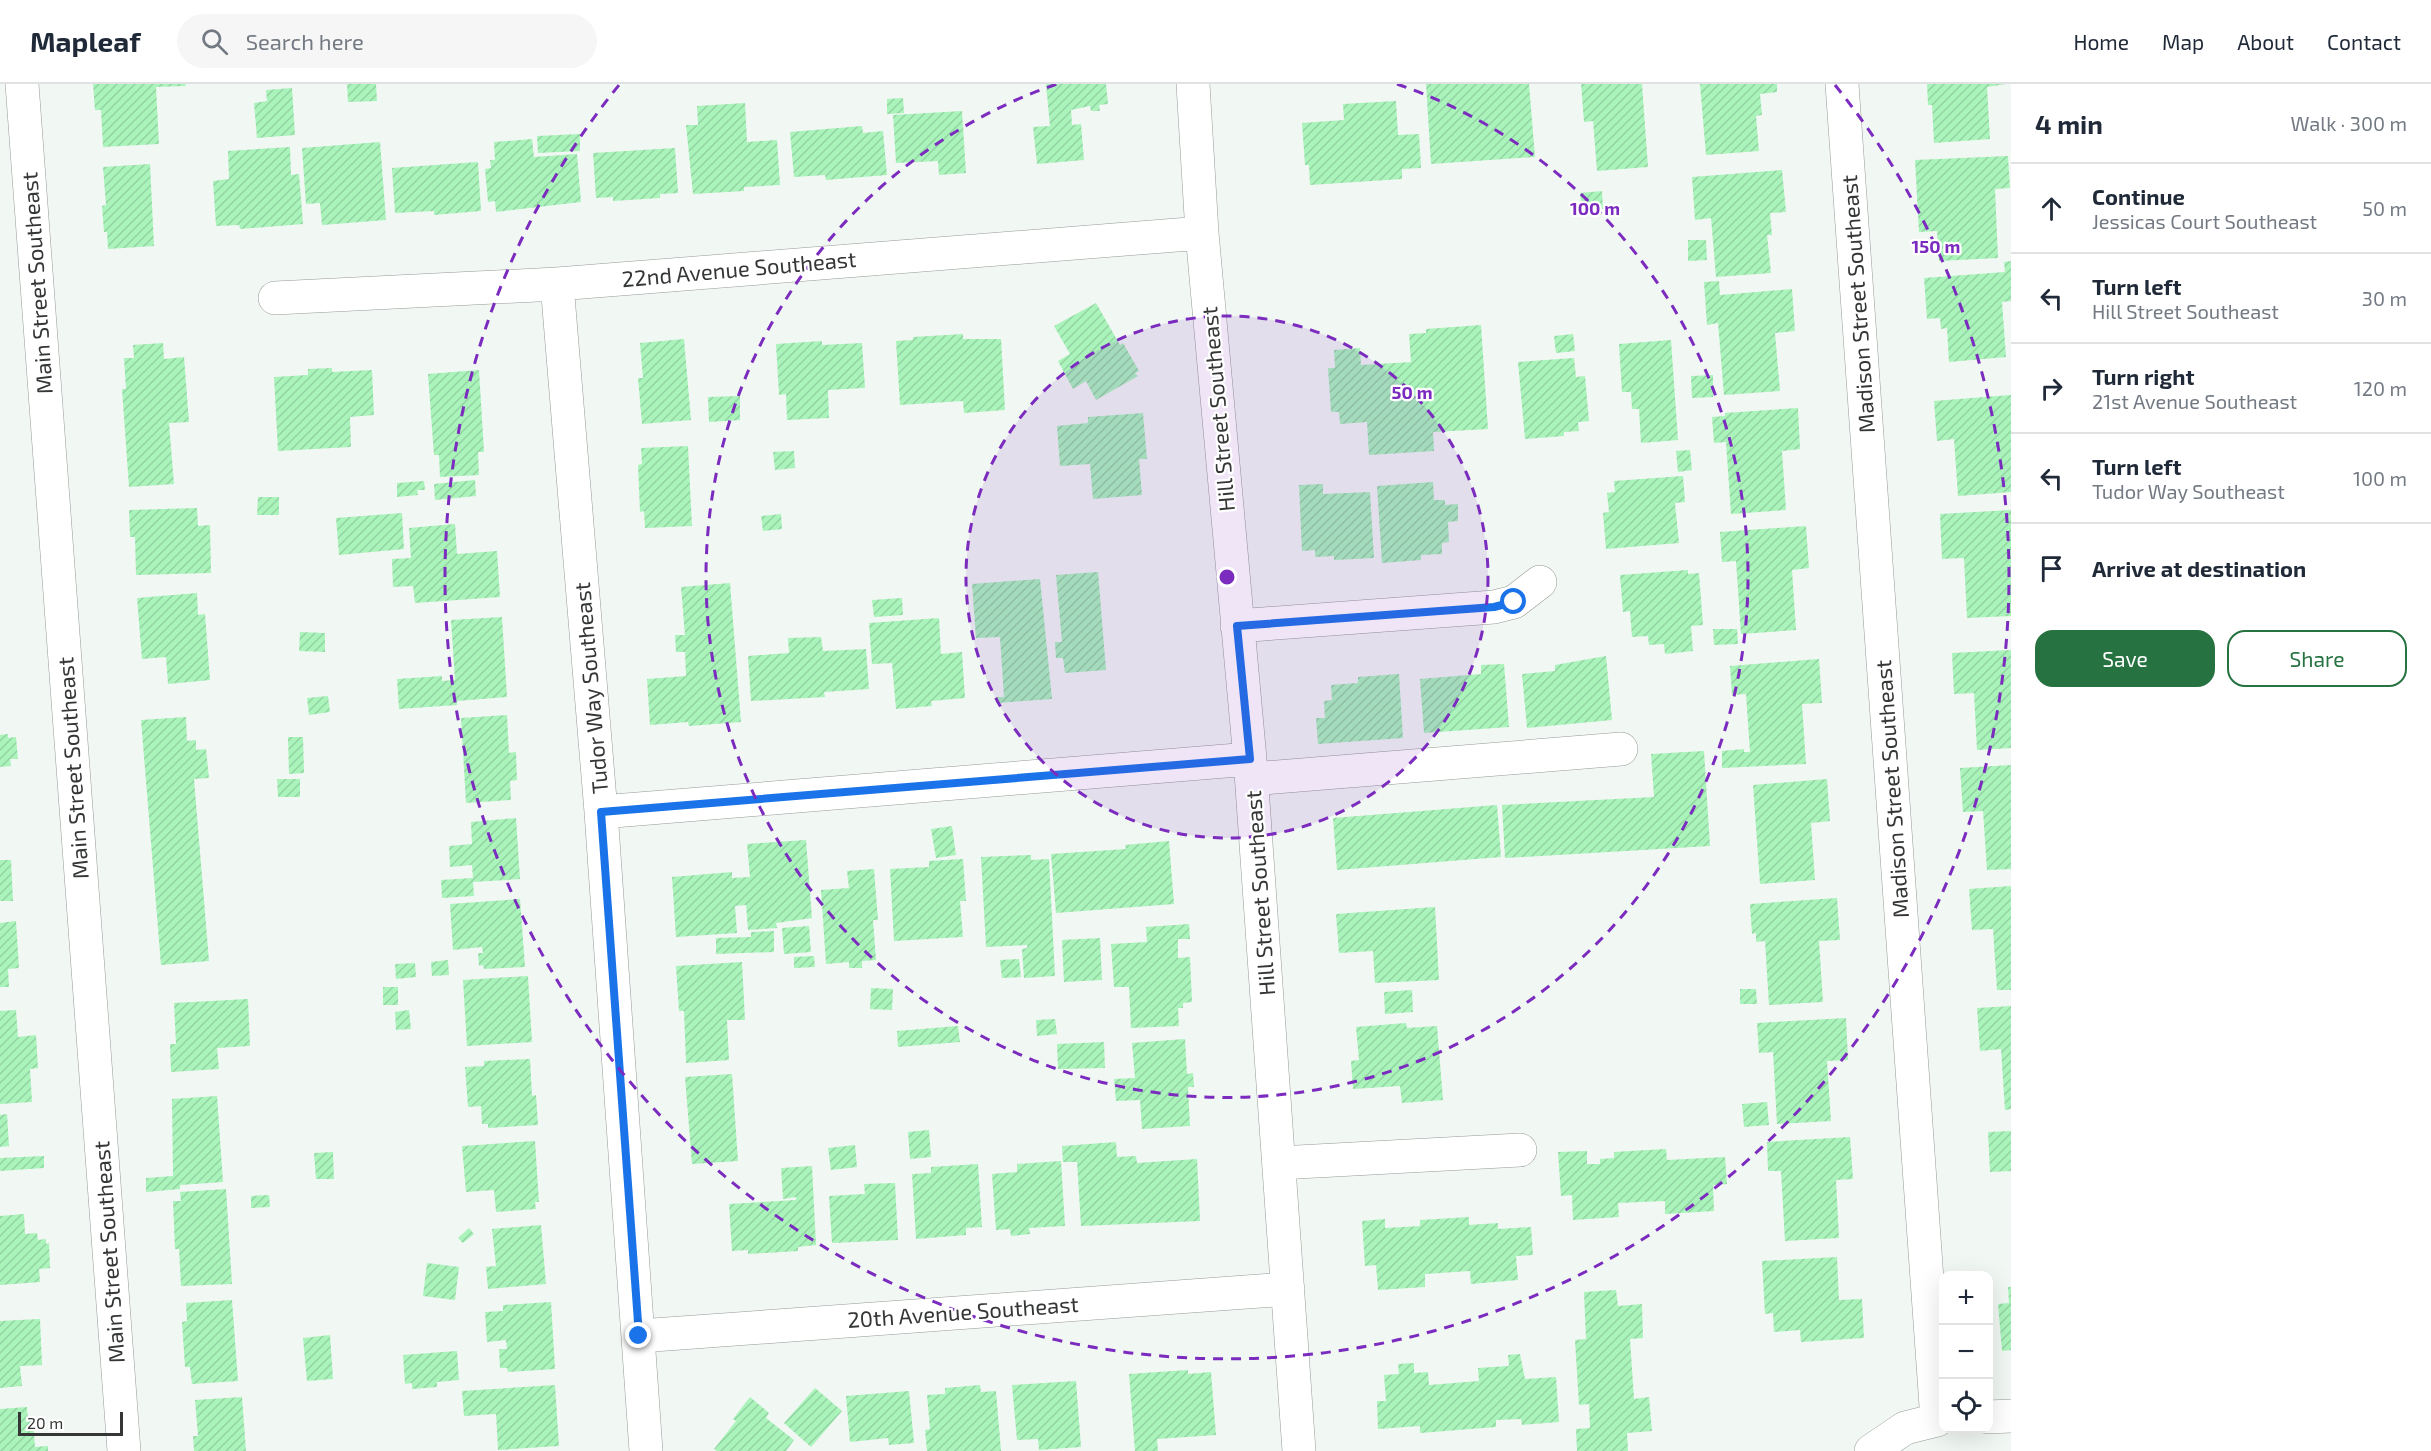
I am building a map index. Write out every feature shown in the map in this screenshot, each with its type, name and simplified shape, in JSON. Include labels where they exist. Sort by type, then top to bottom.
[{"type":"street","name":"Main Street Southeast","points":[[22,84],[124,1451]]},
{"type":"street","name":"Hill Street Southeast","points":[[1192,84],[1202,233],[1251,769],[1299,1451]]},
{"type":"street","name":"Madison Street Southeast","points":[[1842,84],[1939,1406]]},
{"type":"street","name":"22nd Avenue Southeast","points":[[275,298],[557,284],[1202,233]]},
{"type":"street","name":"Tudor Way Southeast","points":[[557,284],[601,812],[646,1451]]},
{"type":"street","points":[[1237,626],[1494,607],[1514,602],[1540,582]]},
{"type":"street","points":[[601,812],[1251,769],[1621,748]]},
{"type":"street","points":[[1279,1163],[1520,1150]]},
{"type":"street","name":"20th Avenue Southeast","points":[[639,1336],[1288,1289]]},
{"type":"street","points":[[1993,1417],[2011,1416]]},
{"type":"street","name":"Madison Street Southeast","points":[[1871,1451],[1905,1428],[1939,1420]]},
{"type":"building","points":[[93,84],[185,84],[186,86],[156,87],[159,144],[103,147],[101,110],[95,110]]},
{"type":"building","points":[[347,84],[376,84],[377,101],[348,102]]},
{"type":"building","points":[[1046,84],[1106,84],[1108,104],[1099,105],[1100,111],[1091,111],[1090,106],[1071,110],[1072,125],[1081,124],[1084,160],[1037,164],[1033,127],[1050,126]]},
{"type":"building","points":[[1426,84],[1529,84],[1535,157],[1431,164]]},
{"type":"building","points":[[1581,84],[1642,84],[1648,167],[1597,171],[1593,121],[1584,122]]},
{"type":"building","points":[[1700,84],[1777,84],[1777,92],[1760,94],[1762,115],[1756,116],[1759,151],[1706,155]]},
{"type":"building","points":[[1927,84],[2006,84],[1987,87],[1990,139],[1934,143],[1932,105],[1928,105]]},
{"type":"building","points":[[292,88],[295,135],[257,138],[254,103],[267,101],[266,90]]},
{"type":"building","points":[[903,98],[904,113],[887,114],[887,99]]},
{"type":"building","points":[[1396,101],[1398,135],[1419,134],[1421,168],[1402,169],[1402,179],[1310,185],[1309,165],[1305,165],[1302,123],[1344,120],[1343,104]]},
{"type":"building","points":[[745,103],[747,142],[777,140],[780,185],[744,187],[744,191],[693,194],[686,125],[698,125],[697,106]]},
{"type":"building","points":[[962,111],[966,173],[939,175],[938,161],[896,163],[893,115]]},
{"type":"building","points":[[862,126],[863,133],[883,131],[887,175],[826,180],[825,175],[794,177],[790,132]]},
{"type":"building","points":[[580,134],[580,151],[538,153],[537,136]]},
{"type":"building","points":[[532,139],[534,157],[577,154],[581,202],[496,212],[495,201],[488,202],[485,169],[491,168],[490,160],[495,160],[494,142]]},
{"type":"building","points":[[380,142],[386,220],[322,225],[320,203],[306,204],[302,148]]},
{"type":"building","points":[[290,147],[291,175],[299,174],[303,224],[240,229],[239,225],[216,226],[213,181],[229,179],[228,151]]},
{"type":"building","points":[[675,148],[678,193],[660,194],[660,198],[613,201],[613,197],[596,198],[593,153]]},
{"type":"building","points":[[2008,156],[2010,188],[1995,189],[1998,258],[1939,261],[1937,231],[1919,232],[1915,160]]},
{"type":"building","points":[[478,162],[481,211],[434,215],[434,211],[395,213],[392,168]]},
{"type":"building","points":[[150,164],[154,246],[108,249],[102,206],[106,205],[103,167]]},
{"type":"building","points":[[1782,170],[1786,212],[1770,213],[1772,235],[1767,235],[1771,273],[1716,277],[1711,218],[1695,220],[1692,177]]},
{"type":"building","points":[[1602,191],[1603,209],[1582,210],[1580,193]]},
{"type":"building","points":[[1688,240],[1706,240],[1707,260],[1688,261]]},
{"type":"building","points":[[2011,261],[2011,301],[2002,302],[2006,357],[1949,362],[1947,328],[1941,329],[1940,318],[1927,319],[1924,278],[2005,272],[2004,262]]},
{"type":"building","points":[[1719,281],[1720,295],[1792,289],[1795,331],[1775,333],[1780,391],[1724,395],[1718,323],[1707,325],[1704,282]]},
{"type":"building","points":[[1096,303],[1120,345],[1123,343],[1139,371],[1135,373],[1138,376],[1096,400],[1086,381],[1073,389],[1058,361],[1070,354],[1054,326]]},
{"type":"building","points":[[1481,325],[1488,429],[1433,432],[1434,451],[1369,455],[1367,422],[1340,424],[1339,412],[1331,412],[1328,368],[1335,368],[1334,350],[1360,348],[1361,365],[1411,362],[1409,334],[1426,333],[1426,329]]},
{"type":"building","points":[[963,334],[963,339],[1001,339],[1005,410],[964,413],[963,401],[900,405],[896,341],[913,340],[913,337]]},
{"type":"building","points":[[1573,334],[1575,351],[1556,353],[1554,336]]},
{"type":"building","points":[[684,339],[691,420],[642,424],[638,378],[643,378],[640,343]]},
{"type":"building","points":[[1671,340],[1678,440],[1641,443],[1639,409],[1632,409],[1631,392],[1622,392],[1619,344]]},
{"type":"building","points":[[822,341],[822,345],[862,343],[865,388],[828,390],[829,418],[787,420],[786,394],[779,395],[776,344]]},
{"type":"building","points":[[163,343],[164,359],[184,357],[189,422],[169,423],[174,484],[129,487],[122,389],[126,389],[124,358],[134,358],[133,345]]},
{"type":"building","points":[[1574,358],[1576,377],[1585,376],[1589,421],[1578,422],[1579,431],[1564,432],[1564,436],[1525,439],[1518,362]]},
{"type":"building","points":[[332,368],[332,372],[372,370],[374,415],[350,417],[351,447],[278,451],[274,377],[308,375],[308,369]]},
{"type":"building","points":[[479,370],[484,452],[478,452],[479,475],[440,477],[439,455],[434,455],[428,374]]},
{"type":"building","points":[[1713,375],[1713,397],[1692,398],[1691,376]]},
{"type":"building","points":[[2011,395],[2011,492],[1958,496],[1954,439],[1937,441],[1934,401]]},
{"type":"building","points":[[740,396],[740,420],[709,422],[708,397]]},
{"type":"building","points":[[1798,408],[1800,449],[1782,451],[1786,510],[1731,514],[1726,442],[1714,443],[1712,417],[1725,416],[1725,413]]},
{"type":"building","points":[[1143,413],[1147,459],[1139,459],[1142,495],[1093,499],[1090,464],[1060,466],[1057,426],[1088,423],[1088,417]]},
{"type":"building","points":[[688,446],[692,526],[645,528],[644,511],[640,512],[638,465],[642,464],[641,448]]},
{"type":"building","points":[[1690,450],[1692,470],[1678,472],[1676,451]]},
{"type":"building","points":[[794,451],[795,468],[775,470],[773,452]]},
{"type":"building","points":[[1683,476],[1685,502],[1675,503],[1679,543],[1606,549],[1603,513],[1609,512],[1607,493],[1615,492],[1614,481]]},
{"type":"building","points":[[475,480],[476,496],[435,500],[434,484]]},
{"type":"building","points":[[424,481],[425,490],[417,490],[418,495],[397,497],[397,483]]},
{"type":"building","points":[[1433,482],[1434,500],[1445,500],[1445,505],[1458,504],[1458,521],[1448,522],[1449,542],[1442,543],[1442,554],[1421,555],[1421,560],[1382,563],[1377,486]]},
{"type":"building","points":[[1323,484],[1323,494],[1370,492],[1374,558],[1334,560],[1334,556],[1315,557],[1315,550],[1302,551],[1299,485]]},
{"type":"building","points":[[258,497],[279,497],[279,515],[257,515]]},
{"type":"building","points":[[197,508],[198,526],[210,525],[211,573],[136,575],[135,537],[130,537],[129,510]]},
{"type":"building","points":[[2011,510],[2011,616],[1967,618],[1964,558],[1942,559],[1940,514]]},
{"type":"building","points":[[402,513],[404,549],[339,555],[336,518]]},
{"type":"building","points":[[781,514],[782,529],[763,531],[761,516]]},
{"type":"building","points":[[455,524],[457,554],[497,551],[500,597],[415,603],[413,586],[393,587],[392,559],[411,558],[409,528]]},
{"type":"building","points":[[1806,526],[1809,568],[1792,570],[1796,630],[1741,634],[1736,561],[1722,562],[1720,532]]},
{"type":"building","points":[[1688,570],[1688,574],[1699,573],[1703,625],[1691,626],[1693,651],[1665,654],[1664,644],[1649,645],[1648,636],[1632,637],[1630,611],[1623,612],[1620,575]]},
{"type":"building","points":[[1098,572],[1106,670],[1065,673],[1063,658],[1056,658],[1055,642],[1062,642],[1056,575]]},
{"type":"building","points":[[1040,579],[1052,699],[996,703],[996,697],[1004,697],[1000,637],[976,638],[972,584]]},
{"type":"building","points":[[730,583],[741,722],[689,726],[688,722],[650,725],[647,679],[686,676],[685,652],[676,652],[675,635],[685,635],[681,587]]},
{"type":"building","points":[[197,593],[198,615],[205,614],[210,680],[168,684],[166,657],[142,659],[137,598]]},
{"type":"building","points":[[902,598],[903,615],[874,617],[872,600]]},
{"type":"building","points":[[502,617],[507,697],[457,701],[457,705],[399,709],[397,679],[442,676],[442,681],[455,680],[451,620]]},
{"type":"building","points":[[939,618],[941,654],[962,652],[965,698],[931,701],[932,706],[896,709],[892,663],[872,664],[869,623]]},
{"type":"building","points":[[1713,629],[1737,629],[1738,644],[1714,645]]},
{"type":"building","points":[[300,632],[325,633],[325,652],[299,651]]},
{"type":"building","points":[[821,637],[823,651],[866,649],[869,689],[824,692],[825,697],[751,701],[748,656],[789,653],[788,638]]},
{"type":"building","points":[[2011,650],[2011,748],[1977,750],[1974,693],[1954,694],[1952,653]]},
{"type":"building","points":[[1606,656],[1612,720],[1527,728],[1522,674],[1555,671],[1555,665]]},
{"type":"building","points":[[1819,659],[1822,703],[1802,704],[1806,764],[1722,768],[1722,751],[1744,749],[1744,752],[1750,752],[1746,694],[1732,695],[1730,666]]},
{"type":"building","points":[[1504,664],[1509,727],[1424,733],[1420,679],[1481,674],[1481,665]]},
{"type":"building","points":[[1399,674],[1403,738],[1318,744],[1316,718],[1325,718],[1324,701],[1332,700],[1331,685],[1358,683],[1358,677]]},
{"type":"building","points":[[328,696],[330,712],[309,715],[307,698]]},
{"type":"building","points":[[507,715],[509,753],[516,752],[517,780],[510,781],[511,800],[466,803],[461,718]]},
{"type":"building","points":[[186,717],[187,741],[196,740],[196,750],[206,749],[209,778],[194,779],[209,961],[161,965],[141,720]]},
{"type":"building","points":[[8,734],[8,738],[16,737],[18,759],[10,759],[11,766],[0,767],[0,735]]},
{"type":"building","points":[[288,737],[303,737],[304,773],[289,774]]},
{"type":"building","points":[[1704,751],[1710,846],[1505,858],[1502,805],[1654,797],[1651,754]]},
{"type":"building","points":[[2011,765],[2011,869],[1987,870],[1983,811],[1963,812],[1960,768]]},
{"type":"building","points":[[277,779],[300,779],[300,797],[278,797]]},
{"type":"building","points":[[1827,779],[1830,821],[1811,823],[1815,880],[1760,884],[1753,785]]},
{"type":"building","points":[[1497,805],[1501,857],[1337,870],[1333,818]]},
{"type":"building","points":[[516,818],[520,879],[473,882],[474,896],[442,898],[441,880],[473,878],[472,865],[450,867],[449,846],[472,844],[471,822]]},
{"type":"building","points":[[952,826],[956,855],[936,858],[931,829]]},
{"type":"building","points":[[806,840],[812,918],[776,923],[777,928],[748,930],[746,905],[735,906],[737,933],[676,937],[672,877],[732,872],[732,878],[750,877],[747,844]]},
{"type":"building","points":[[1169,841],[1174,904],[1056,913],[1051,854],[1126,849],[1125,845]]},
{"type":"building","points":[[1031,855],[1031,860],[1049,859],[1055,976],[1024,978],[1022,949],[1027,948],[1027,945],[986,947],[981,857]]},
{"type":"building","points":[[963,859],[966,901],[960,901],[963,937],[894,941],[890,869],[929,867],[929,861]]},
{"type":"building","points":[[0,860],[11,860],[13,901],[0,901]]},
{"type":"building","points":[[874,869],[878,920],[873,920],[876,960],[862,961],[862,968],[849,968],[849,962],[826,964],[821,890],[849,888],[847,871]]},
{"type":"building","points":[[2011,886],[2011,990],[1997,990],[1993,929],[1972,930],[1969,889]]},
{"type":"building","points":[[1837,898],[1840,940],[1819,941],[1823,1002],[1769,1005],[1765,941],[1756,942],[1756,933],[1752,934],[1750,904]]},
{"type":"building","points":[[520,899],[525,967],[484,969],[483,965],[479,966],[478,953],[483,953],[482,947],[453,950],[450,904]]},
{"type":"building","points":[[1435,907],[1439,980],[1375,983],[1373,951],[1339,953],[1336,914]]},
{"type":"building","points":[[16,921],[19,968],[8,969],[9,987],[0,987],[0,923]]},
{"type":"building","points":[[1189,924],[1190,939],[1178,939],[1178,958],[1190,957],[1192,1002],[1183,1003],[1183,1008],[1178,1008],[1179,1026],[1131,1028],[1129,987],[1114,987],[1111,944],[1147,942],[1146,927]]},
{"type":"building","points":[[809,926],[811,952],[784,954],[782,928]]},
{"type":"building","points":[[774,931],[774,952],[716,954],[716,938],[751,937],[751,932]]},
{"type":"building","points":[[1100,938],[1102,980],[1064,982],[1062,940]]},
{"type":"building","points":[[814,956],[815,967],[794,968],[794,957]]},
{"type":"building","points":[[1019,959],[1021,977],[1002,978],[1000,960]]},
{"type":"building","points":[[448,960],[449,975],[432,976],[431,962]]},
{"type":"building","points":[[742,962],[745,1020],[727,1020],[729,1060],[686,1063],[684,1011],[679,1011],[676,966]]},
{"type":"building","points":[[415,963],[416,977],[396,979],[395,964]]},
{"type":"building","points":[[528,976],[532,1042],[467,1046],[463,980]]},
{"type":"building","points":[[383,987],[398,987],[398,1005],[383,1005]]},
{"type":"building","points":[[871,988],[893,989],[892,1010],[870,1009]]},
{"type":"building","points":[[1740,989],[1756,989],[1757,1004],[1740,1004]]},
{"type":"building","points":[[1412,990],[1413,1012],[1385,1014],[1384,992]]},
{"type":"building","points":[[248,999],[250,1046],[217,1048],[219,1069],[171,1072],[170,1044],[176,1044],[174,1003]]},
{"type":"building","points":[[2011,1006],[2011,1109],[2005,1110],[2001,1049],[1980,1051],[1977,1008]]},
{"type":"building","points":[[16,1010],[18,1037],[36,1035],[38,1068],[30,1069],[32,1102],[0,1104],[0,1011]]},
{"type":"building","points":[[409,1010],[411,1029],[396,1030],[395,1012]]},
{"type":"building","points":[[1846,1018],[1848,1060],[1827,1061],[1831,1121],[1777,1124],[1773,1052],[1759,1053],[1757,1023]]},
{"type":"building","points":[[1055,1019],[1057,1034],[1037,1036],[1036,1020]]},
{"type":"building","points":[[1406,1023],[1407,1028],[1437,1026],[1443,1100],[1402,1103],[1400,1086],[1353,1089],[1351,1061],[1359,1060],[1356,1027]]},
{"type":"building","points":[[958,1026],[960,1042],[898,1047],[897,1031]]},
{"type":"building","points":[[1185,1039],[1187,1074],[1193,1073],[1194,1087],[1188,1087],[1190,1126],[1142,1129],[1140,1100],[1116,1101],[1114,1079],[1135,1078],[1132,1043]]},
{"type":"building","points":[[1104,1042],[1105,1068],[1058,1069],[1057,1044]]},
{"type":"building","points":[[530,1059],[532,1096],[536,1095],[538,1125],[488,1128],[488,1124],[482,1124],[481,1106],[468,1107],[465,1067],[484,1066],[484,1061]]},
{"type":"building","points":[[732,1074],[738,1161],[692,1164],[685,1077]]},
{"type":"building","points":[[217,1096],[223,1182],[180,1185],[180,1189],[146,1192],[146,1178],[173,1176],[172,1099]]},
{"type":"building","points":[[1767,1102],[1769,1125],[1744,1127],[1742,1104]]},
{"type":"building","points":[[7,1114],[9,1146],[0,1147],[0,1115]]},
{"type":"building","points":[[929,1130],[931,1157],[910,1159],[908,1132]]},
{"type":"building","points":[[2011,1131],[2011,1171],[1990,1172],[1988,1132]]},
{"type":"building","points":[[1850,1137],[1853,1179],[1836,1180],[1839,1238],[1785,1241],[1781,1171],[1768,1171],[1767,1142]]},
{"type":"building","points":[[535,1141],[539,1202],[535,1202],[536,1209],[496,1212],[494,1190],[466,1192],[462,1146]]},
{"type":"building","points":[[1116,1142],[1117,1157],[1136,1156],[1137,1163],[1197,1159],[1200,1221],[1081,1226],[1077,1162],[1063,1162],[1062,1146]]},
{"type":"building","points":[[855,1145],[857,1167],[831,1170],[828,1148]]},
{"type":"building","points":[[1666,1149],[1667,1160],[1725,1157],[1727,1184],[1713,1185],[1714,1211],[1665,1214],[1665,1201],[1618,1203],[1619,1217],[1573,1220],[1572,1195],[1561,1196],[1558,1152],[1587,1151],[1587,1164],[1600,1164],[1600,1159],[1614,1158],[1614,1152]]},
{"type":"building","points":[[333,1152],[334,1179],[316,1179],[314,1153]]},
{"type":"building","points":[[44,1156],[44,1168],[0,1171],[0,1158]]},
{"type":"building","points":[[1061,1161],[1065,1226],[1029,1228],[1030,1234],[1011,1236],[1010,1229],[996,1230],[992,1174],[1017,1172],[1017,1164]]},
{"type":"building","points":[[978,1164],[982,1227],[966,1228],[966,1235],[916,1239],[912,1174],[931,1173],[931,1167]]},
{"type":"building","points":[[812,1166],[816,1245],[798,1247],[798,1251],[748,1254],[748,1250],[732,1251],[729,1204],[796,1200],[796,1197],[783,1199],[781,1168]]},
{"type":"building","points":[[895,1183],[898,1240],[832,1243],[829,1196],[865,1194],[864,1184]]},
{"type":"building","points":[[226,1189],[232,1284],[181,1286],[179,1249],[175,1249],[173,1201],[181,1201],[180,1192]]},
{"type":"building","points":[[269,1195],[270,1207],[251,1208],[251,1196]]},
{"type":"building","points":[[24,1214],[25,1234],[37,1233],[38,1240],[46,1239],[46,1244],[49,1243],[50,1268],[39,1269],[40,1282],[0,1285],[0,1216]]},
{"type":"building","points":[[1469,1217],[1469,1225],[1498,1223],[1498,1229],[1531,1227],[1533,1255],[1516,1256],[1518,1280],[1471,1284],[1470,1271],[1425,1274],[1425,1287],[1378,1290],[1376,1265],[1365,1266],[1362,1221],[1385,1219],[1385,1228],[1420,1226],[1420,1220]]},
{"type":"building","points":[[541,1225],[546,1284],[488,1289],[486,1267],[496,1266],[492,1229]]},
{"type":"building","points":[[469,1228],[474,1234],[463,1243],[458,1238]]},
{"type":"building","points":[[1837,1257],[1839,1300],[1862,1299],[1864,1338],[1801,1342],[1800,1330],[1774,1332],[1773,1313],[1765,1314],[1762,1261]]},
{"type":"building","points":[[427,1263],[459,1267],[455,1300],[423,1296]]},
{"type":"building","points":[[2008,1287],[2011,1287],[2011,1350],[2002,1351],[1998,1304],[2009,1303]]},
{"type":"building","points":[[1616,1290],[1618,1306],[1642,1304],[1643,1338],[1630,1339],[1634,1399],[1649,1397],[1652,1431],[1627,1433],[1628,1451],[1577,1451],[1576,1429],[1590,1428],[1589,1404],[1579,1405],[1575,1340],[1586,1339],[1584,1292]]},
{"type":"building","points":[[232,1300],[238,1381],[192,1384],[190,1367],[185,1367],[182,1322],[187,1321],[186,1303]]},
{"type":"building","points":[[551,1302],[555,1369],[508,1372],[507,1368],[500,1368],[499,1349],[507,1349],[506,1340],[487,1342],[485,1312],[503,1311],[503,1305]]},
{"type":"building","points":[[40,1319],[42,1365],[20,1366],[22,1386],[0,1388],[0,1321]]},
{"type":"building","points":[[330,1335],[333,1379],[307,1381],[303,1338]]},
{"type":"building","points":[[457,1351],[459,1380],[437,1382],[437,1387],[412,1389],[412,1383],[405,1384],[403,1355]]},
{"type":"building","points":[[1520,1354],[1525,1379],[1556,1377],[1559,1422],[1522,1425],[1521,1419],[1496,1420],[1496,1427],[1420,1433],[1420,1426],[1378,1429],[1377,1401],[1386,1401],[1384,1375],[1399,1374],[1398,1364],[1414,1363],[1414,1373],[1428,1372],[1429,1385],[1479,1381],[1478,1368],[1509,1366],[1508,1355]]},
{"type":"building","points":[[1188,1370],[1188,1374],[1211,1372],[1216,1435],[1157,1439],[1158,1451],[1135,1451],[1129,1374]]},
{"type":"building","points":[[1076,1381],[1081,1447],[1039,1450],[1038,1439],[1017,1440],[1012,1385]]},
{"type":"building","points":[[555,1385],[559,1446],[498,1450],[496,1414],[464,1416],[462,1391]]},
{"type":"building","points":[[980,1385],[981,1392],[996,1391],[1001,1451],[927,1451],[925,1430],[930,1429],[927,1395],[945,1394],[945,1388]]},
{"type":"building","points":[[815,1388],[842,1411],[811,1447],[784,1423]]},
{"type":"building","points":[[909,1391],[914,1443],[889,1445],[888,1438],[850,1442],[846,1396]]},
{"type":"building","points":[[242,1397],[246,1451],[194,1451],[193,1436],[198,1436],[195,1400]]},
{"type":"building","points":[[750,1397],[769,1413],[766,1418],[794,1440],[786,1451],[717,1451],[714,1449],[736,1421],[733,1419]]},
{"type":"building","points":[[27,1407],[28,1420],[33,1419],[35,1447],[48,1446],[48,1451],[0,1451],[0,1409]]},
{"type":"route","points":[[639,1336],[601,812],[1250,759],[1237,626],[1494,607],[1514,602]]}]
